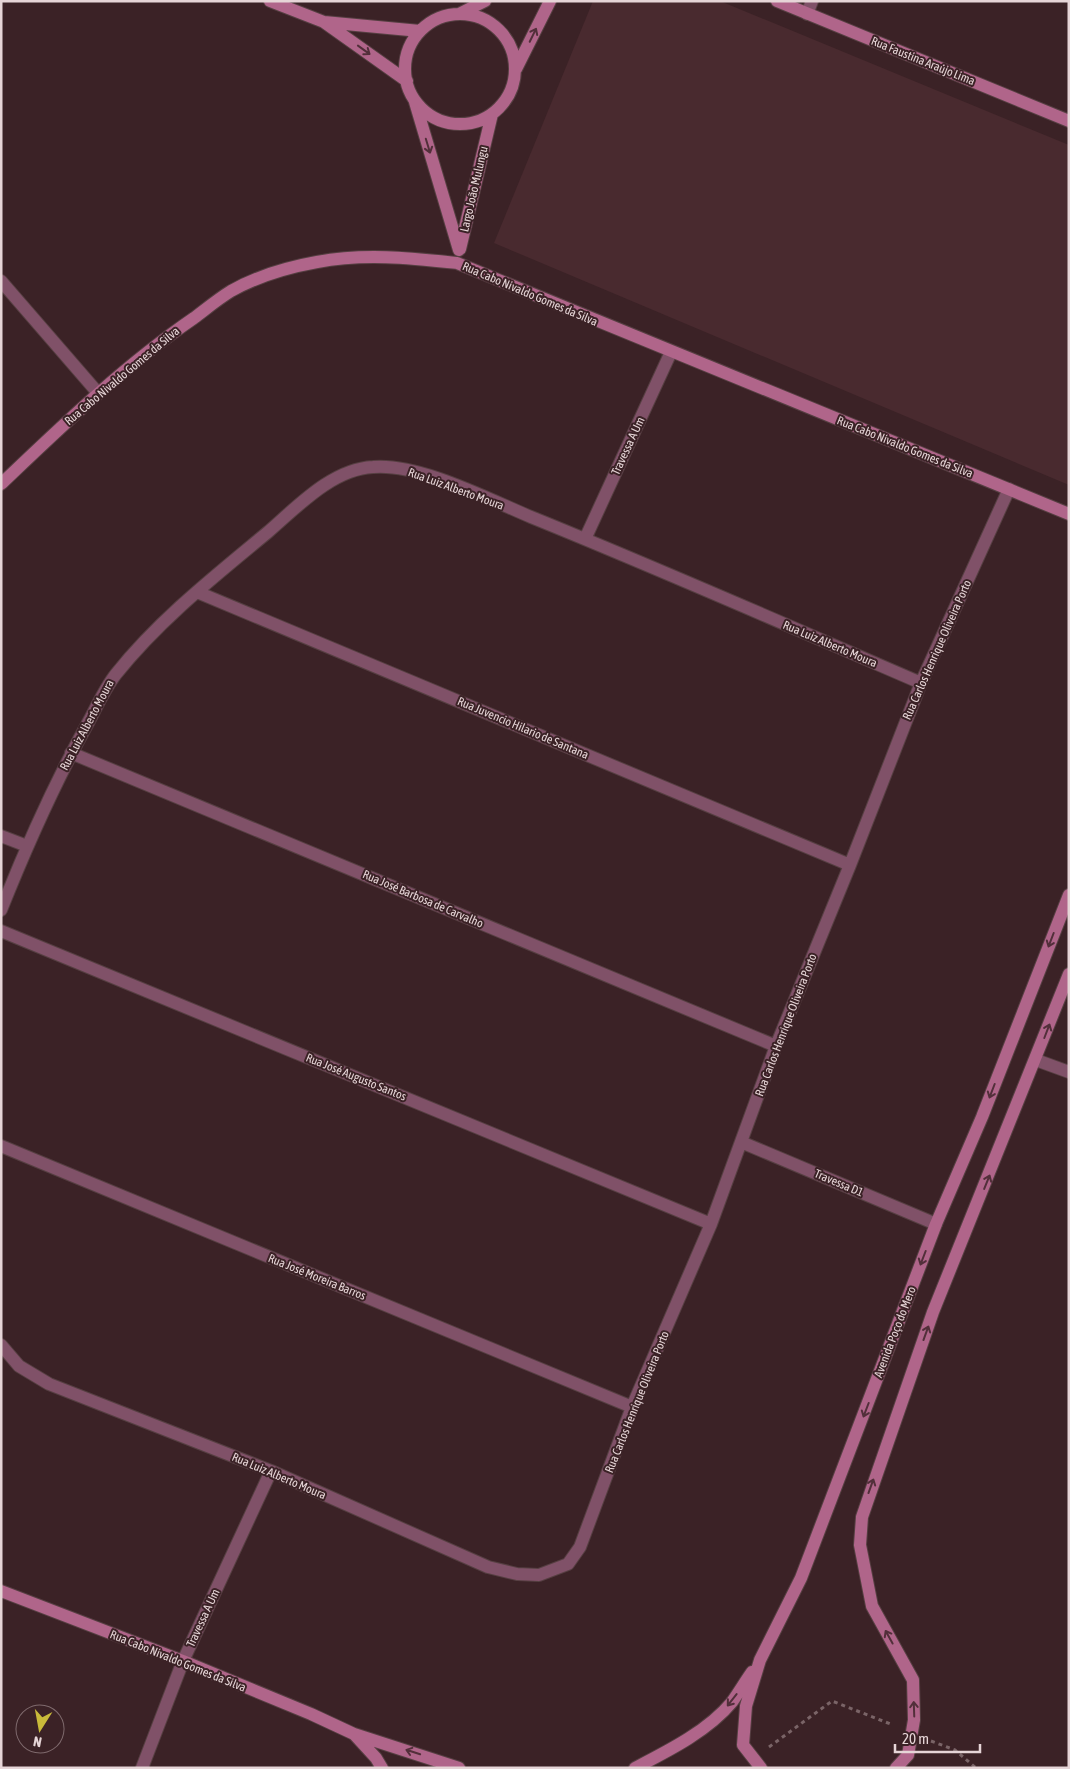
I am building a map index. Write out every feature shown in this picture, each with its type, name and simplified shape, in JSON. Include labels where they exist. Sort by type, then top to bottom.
[{"type":"street","points":[[270,1],[324,22],[407,81]]},
{"type":"street","points":[[459,250],[407,81],[405,64],[410,46],[420,31],[435,20],[459,14],[485,1]]},
{"type":"street","points":[[414,99],[426,112],[442,120],[459,124],[476,122],[492,114],[505,102],[513,86],[516,69],[550,1]]},
{"type":"street","name":"Rua Faustina Araújo Lima","points":[[777,1],[1069,121]]},
{"type":"street","points":[[807,14],[812,1]]},
{"type":"street","points":[[459,14],[476,16],[492,23],[505,36],[513,51],[516,69]]},
{"type":"street","points":[[324,22],[420,31]]},
{"type":"street","name":"Largo João Mulungu","points":[[457,263],[492,114]]},
{"type":"street","name":"Rua Cabo Nivaldo Gomes da Silva","points":[[1,484],[98,393],[160,341],[232,291],[280,271],[317,262],[356,256],[405,257],[457,263],[671,352],[1010,488],[1069,514]]},
{"type":"street","points":[[1,281],[98,393]]},
{"type":"street","name":"Travessa A Um","points":[[585,539],[671,352]]},
{"type":"street","name":"Rua Luiz Alberto Moura","points":[[1,910],[27,846],[71,752],[113,677],[149,636],[197,592],[314,494],[341,476],[358,469],[374,466],[402,469],[444,481],[585,539],[921,683]]},
{"type":"street","name":"Rua Carlos Henrique Oliveira Porto","points":[[568,1564],[584,1539],[632,1407],[711,1224],[776,1046],[850,865],[921,683],[1010,488]]},
{"type":"street","name":"Rua Juvencio Hilario de Santana","points":[[197,592],[850,865]]},
{"type":"street","name":"Rua José Barbosa de Carvalho","points":[[71,752],[776,1046]]},
{"type":"street","points":[[1,836],[27,846]]},
{"type":"street","name":"Avenida Poço do Mero","points":[[757,1763],[743,1745],[746,1706],[760,1660],[800,1578],[936,1224],[982,1117],[1069,895]]},
{"type":"street","name":"Rua José Augusto Santos","points":[[1,931],[711,1224]]},
{"type":"street","points":[[896,1768],[908,1755],[914,1720],[913,1680],[872,1606],[860,1546],[862,1517],[933,1312],[1069,974]]},
{"type":"street","points":[[1036,1060],[1069,1072]]},
{"type":"street","name":"Travessa D1","points":[[742,1142],[936,1224]]},
{"type":"street","name":"Rua José Moreira Barros","points":[[1,1146],[632,1407]]},
{"type":"street","name":"Rua Luiz Alberto Moura","points":[[1,1345],[19,1366],[49,1384],[270,1471],[488,1567],[518,1574],[539,1575],[568,1564]]},
{"type":"street","name":"Travessa A Um","points":[[142,1768],[183,1662],[270,1471]]},
{"type":"street","name":"Rua Cabo Nivaldo Gomes da Silva","points":[[1,1592],[183,1662],[311,1714],[354,1734],[459,1768]]},
{"type":"street","points":[[635,1768],[674,1746],[710,1722],[731,1702],[760,1660]]},
{"type":"street","name":"Rua Cabo Nivaldo Gomes da Silva","points":[[354,1734],[382,1768]]},
{"type":"path","points":[[757,1763],[832,1701],[954,1750],[976,1768]]},
{"type":"shaded area","points":[[593,1],[720,1],[1069,145],[1069,485],[494,243]]}]
